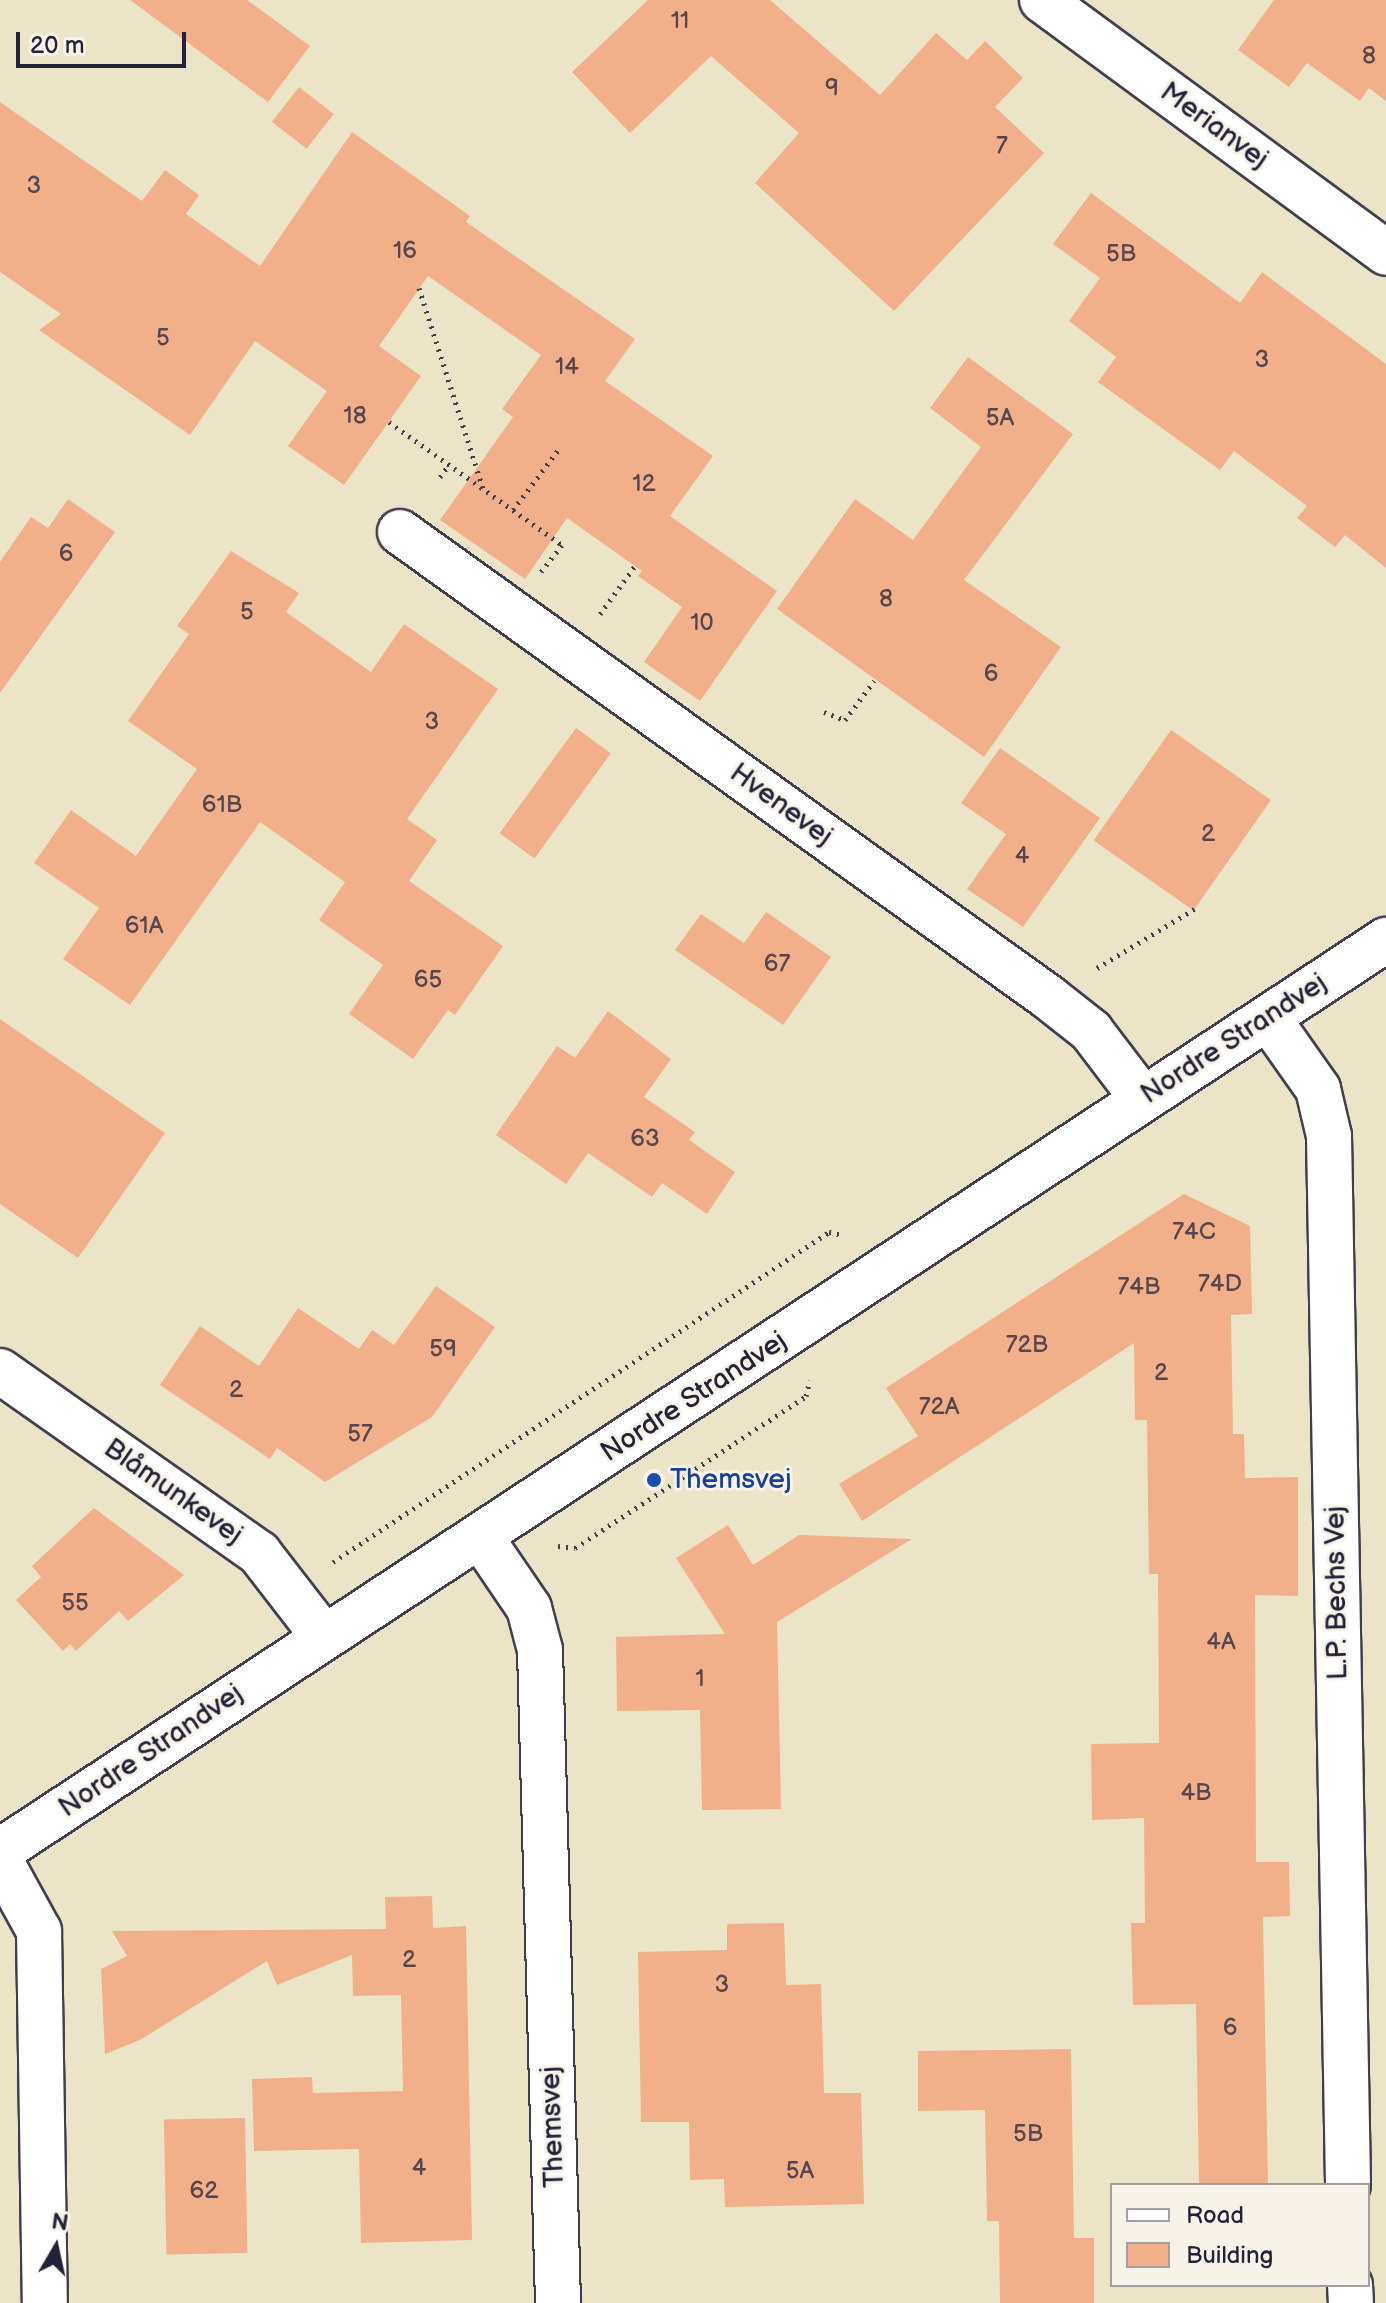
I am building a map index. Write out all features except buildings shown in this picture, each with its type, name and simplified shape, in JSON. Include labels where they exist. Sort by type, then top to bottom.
[{"type":"street","name":"Merianvej","points":[[1042,0],[1386,253]]},
{"type":"street","name":"Hvenevej","points":[[400,532],[1048,997],[1091,1031],[1142,1098]]},
{"type":"street","name":"Nordre Strandvej","points":[[0,1851],[1386,940]]},
{"type":"street","name":"L.P. Bechs Vej","points":[[1268,1018],[1318,1089],[1329,1136],[1348,2183]]},
{"type":"street","name":"Blåmunkevej","points":[[0,1371],[259,1553],[324,1637]]},
{"type":"street","name":"Themsvej","points":[[480,1536],[529,1608],[540,1650],[558,2303]]},
{"type":"street","points":[[0,1860],[39,1931],[45,2303]]},
{"type":"path","points":[[419,288],[483,489]]},
{"type":"path","points":[[389,422],[562,545],[511,611]]},
{"type":"path","points":[[513,510],[559,449]]},
{"type":"path","points":[[440,477],[449,465]]},
{"type":"path","points":[[824,712],[845,720],[874,681]]},
{"type":"path","points":[[1048,997],[1194,909]]},
{"type":"place","name":"Themsvej","points":[[654,1480]]}]
